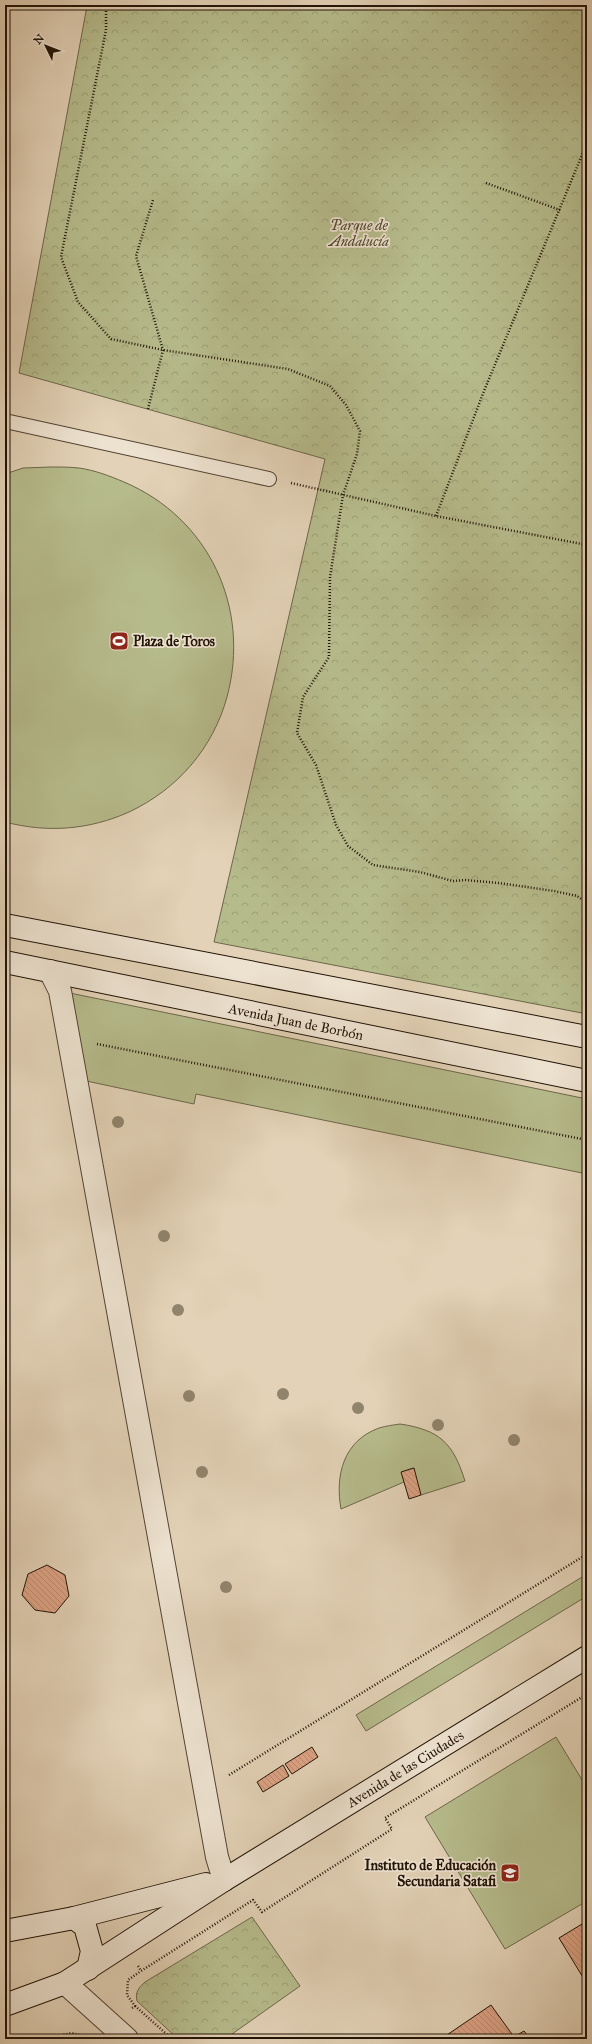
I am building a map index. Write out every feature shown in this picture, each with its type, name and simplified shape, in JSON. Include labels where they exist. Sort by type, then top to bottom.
[{"type":"street","points":[[5,924],[587,1037]]},
{"type":"street","name":"Avenida Juan de Borbón","points":[[5,962],[587,1081]]},
{"type":"street","points":[[50,971],[60,991],[217,1858],[224,1880]]},
{"type":"street","name":"Avenida de las Ciudades","points":[[5,2005],[66,1983],[122,1945],[224,1880],[587,1658]]},
{"type":"street","name":"Avenida de las Ciudades","points":[[5,1931],[74,1918],[224,1880]]},
{"type":"street","points":[[74,1918],[85,1926],[92,1951],[88,1969]]},
{"type":"street","points":[[66,1983],[127,2039]]},
{"type":"lane","points":[[5,421],[268,479]]},
{"type":"path","points":[[106,5],[106,30],[62,257],[78,302],[111,339],[163,350],[288,369],[330,386],[346,404],[360,431],[357,454],[343,495],[330,577],[329,657],[303,697],[296,733],[316,765],[336,825],[348,846],[373,865],[420,872],[453,882],[465,880],[547,890],[577,896],[587,903]]},
{"type":"path","points":[[436,516],[484,391],[587,143]]},
{"type":"path","points":[[486,183],[560,210]]},
{"type":"path","points":[[148,409],[163,350],[136,256],[153,200]]},
{"type":"path","points":[[268,479],[436,516],[587,545]]},
{"type":"path","points":[[69,1039],[587,1140]]},
{"type":"path","points":[[205,1790],[587,1554]]},
{"type":"path","points":[[122,1945],[141,1971],[253,1900],[262,1912],[392,1830],[385,1818],[587,1694]]},
{"type":"path","points":[[135,2006],[172,2039]]},
{"type":"path","points":[[43,2039],[72,2033],[85,2037]]},
{"type":"green space","name":"Parque de Andalucía","points":[[84,5],[587,5],[587,1014],[214,942],[325,459],[19,373],[87,6]]},
{"type":"green space","name":"Plaza de Toros","points":[[72,467],[85,469],[124,482],[154,498],[179,518],[200,542],[216,570],[227,599],[233,631],[233,664],[227,697],[221,716],[213,733],[203,750],[191,765],[163,792],[147,803],[129,812],[99,823],[68,828],[36,828],[5,822],[5,474],[23,468]]},
{"type":"green space","points":[[60,991],[587,1099],[587,1174],[196,1094],[194,1104],[77,1079]]},
{"type":"green space","points":[[400,1424],[425,1430],[443,1440],[455,1457],[465,1481],[421,1495],[413,1468],[402,1472],[404,1482],[341,1509],[339,1484],[344,1461],[350,1451],[357,1442],[367,1434],[379,1428]]},
{"type":"green space","points":[[587,1574],[587,1596],[366,1731],[356,1715]]},
{"type":"green space","name":"Instituto de Educación Secundaria Satafi","points":[[556,1737],[587,1788],[587,1901],[505,1949],[425,1817]]},
{"type":"green space","points":[[252,1917],[300,1986],[225,2039],[178,2039],[137,2001],[136,1996],[139,1989],[145,1982]]},
{"type":"building","points":[[414,1468],[421,1495],[409,1499],[401,1472]]},
{"type":"building","points":[[47,1565],[65,1575],[69,1596],[55,1613],[35,1610],[22,1595],[28,1574]]},
{"type":"building","points":[[312,1747],[318,1757],[292,1774],[285,1764]]},
{"type":"building","points":[[283,1765],[289,1776],[263,1792],[257,1782]]},
{"type":"building","points":[[587,1921],[587,1984],[559,1938]]},
{"type":"building","points":[[491,2005],[514,2037],[524,2031],[530,2039],[441,2039]]},
{"type":"place","name":"Plaza de Toros","points":[[119,641]]},
{"type":"place","name":"Instituto de Educación Secundaria Satafi","points":[[510,1873]]}]
